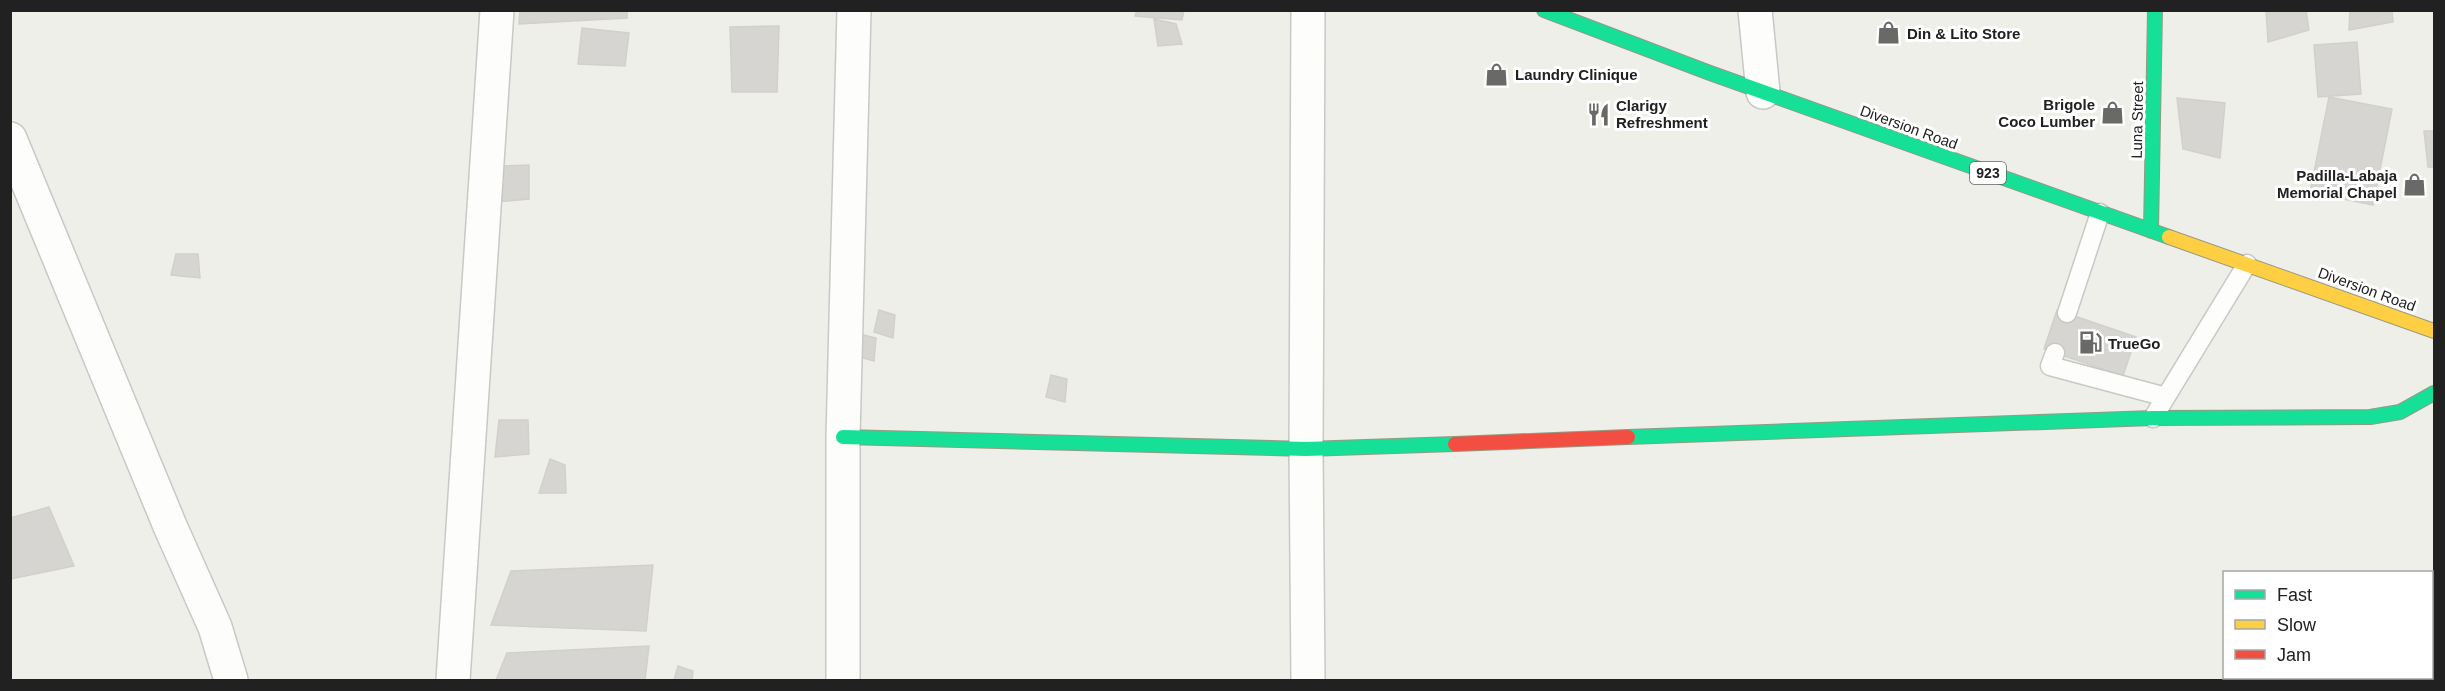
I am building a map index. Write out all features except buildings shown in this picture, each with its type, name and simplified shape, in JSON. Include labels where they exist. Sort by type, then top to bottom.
[{"type":"main road","name":"Diversion Road","points":[[1544,10],[1763,92],[2434,331]]},
{"type":"main road","name":"Luna Street","points":[[2151,231],[2155,10]]},
{"type":"main road","points":[[843,437],[1306,449],[2153,418],[2370,417],[2400,412],[2434,393]]},
{"type":"street","points":[[453,681],[497,10]]},
{"type":"street","points":[[843,681],[843,437],[854,10]]},
{"type":"street","points":[[1308,10],[1306,449],[1308,681]]},
{"type":"street","points":[[1755,10],[1763,92]]},
{"type":"street","points":[[10,139],[170,526],[215,627],[231,681]]},
{"type":"lane","points":[[2067,313],[2100,213]]},
{"type":"lane","points":[[2153,418],[2247,264]]},
{"type":"lane","points":[[2055,353],[2050,366],[2166,397]]},
{"type":"traffic: fast","points":[[1544,10],[1710,73],[2169,237]]},
{"type":"traffic: fast","points":[[2151,231],[2155,10]]},
{"type":"traffic: fast","points":[[1628,437],[2153,418],[2370,417],[2400,412],[2434,393]]},
{"type":"traffic: fast","points":[[843,437],[1306,449],[1455,444]]},
{"type":"traffic: slow","points":[[2169,237],[2434,331]]},
{"type":"traffic: jam","points":[[1455,444],[1628,437]]},
{"type":"place","name":"Din & Lito Store","points":[[1889,33]]},
{"type":"place","name":"Laundry Clinique","points":[[1497,74]]},
{"type":"place","name":"Brigole Coco Lumber","points":[[2113,113]]},
{"type":"place","name":"Clarigy Refreshment","points":[[1598,114]]},
{"type":"place","name":"Padilla-Labaja Memorial Chapel","points":[[2415,184]]},
{"type":"place","name":"TrueGo","points":[[2090,343]]}]
